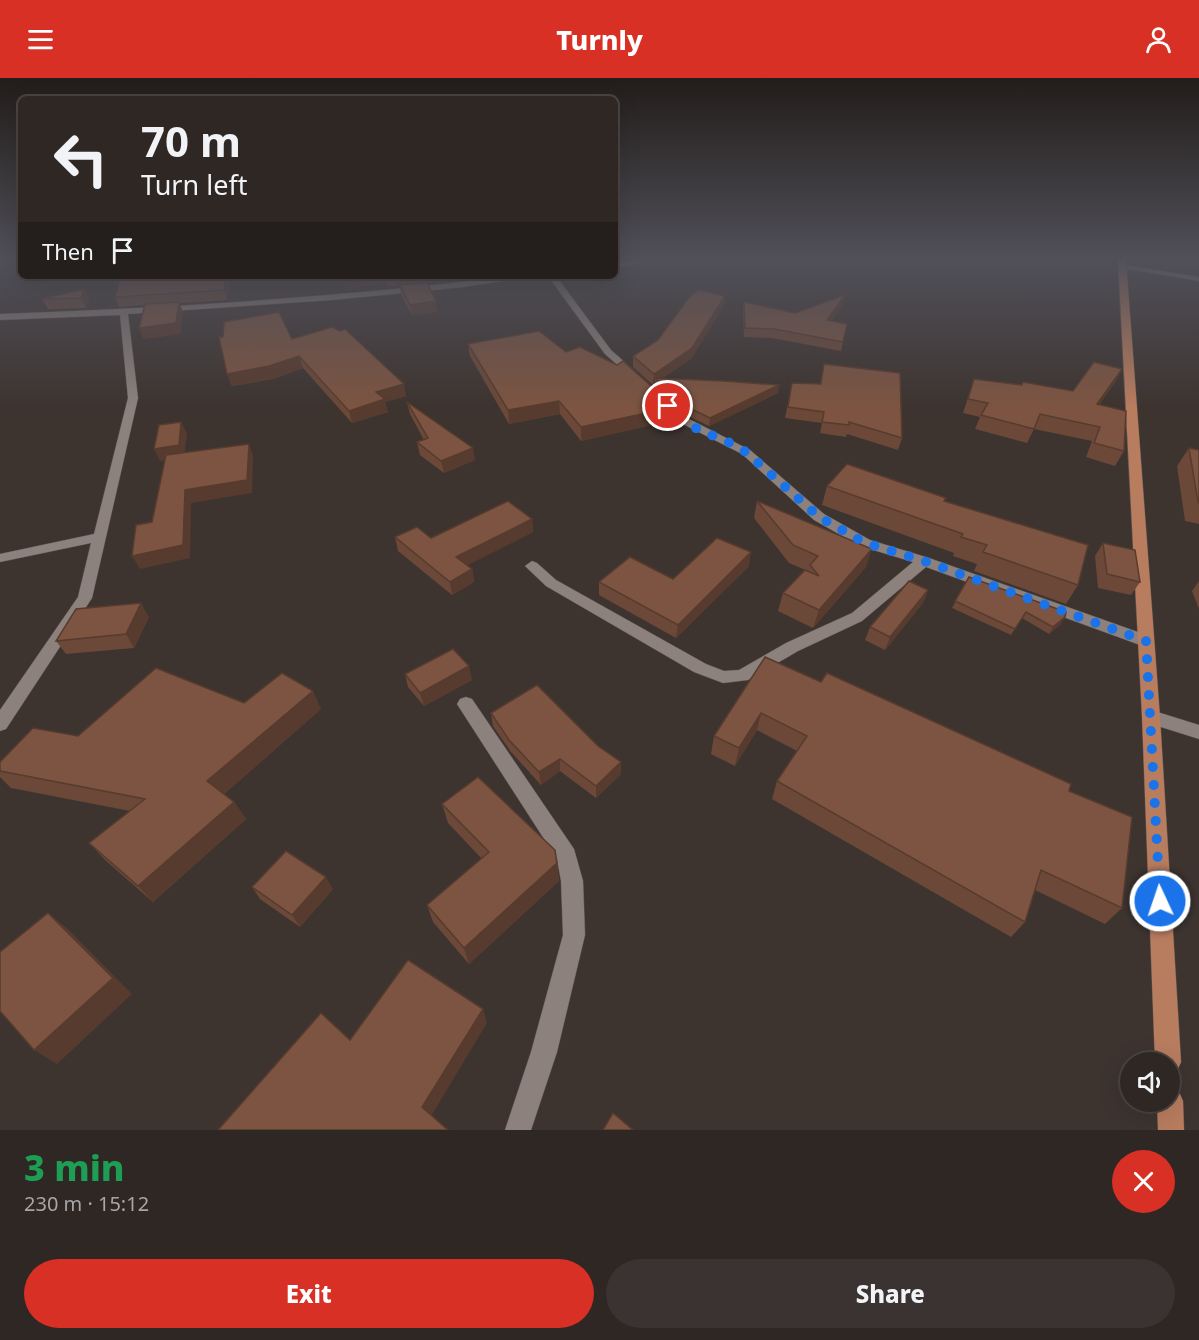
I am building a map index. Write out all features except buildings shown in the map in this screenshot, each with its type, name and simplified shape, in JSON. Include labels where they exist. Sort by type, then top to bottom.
[{"type":"main road","points":[[1125,309],[1151,717],[1168,1052]]},
{"type":"main road","points":[[1170,1112],[1171,1130]]},
{"type":"street","points":[[0,317],[179,309]]},
{"type":"street","points":[[576,309],[608,352],[683,420],[704,433],[721,438],[746,452],[819,517],[865,543],[924,561],[1146,641]]},
{"type":"street","points":[[0,724],[85,598],[133,398],[124,313]]},
{"type":"street","points":[[0,558],[100,537]]},
{"type":"street","points":[[531,566],[551,583],[700,668],[723,677],[742,675],[792,647],[857,617],[905,580],[924,561]]},
{"type":"street","points":[[466,704],[567,856],[572,881],[574,935],[544,1052],[518,1130]]},
{"type":"street","points":[[1151,717],[1199,732]]},
{"type":"route","points":[[668,406],[683,420],[704,433],[721,438],[746,452],[819,517],[865,543],[924,561],[1146,641],[1160,901]]}]
